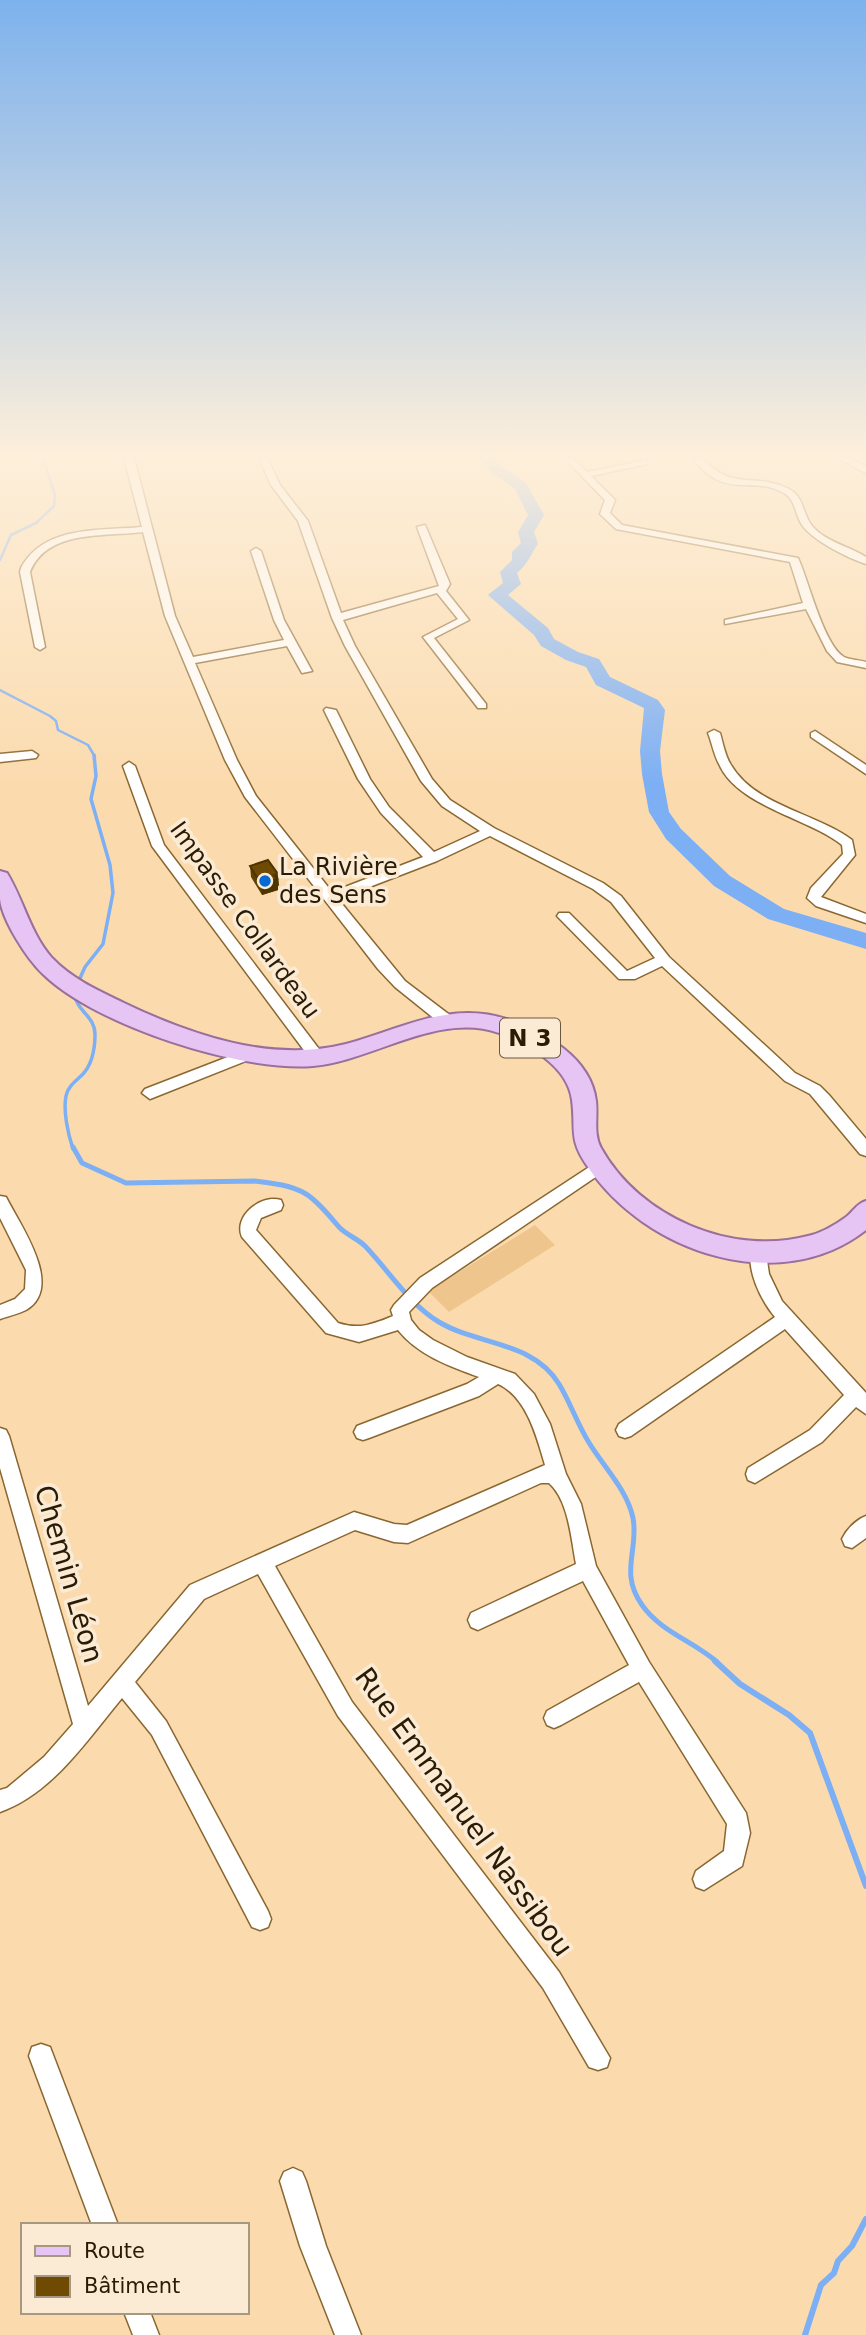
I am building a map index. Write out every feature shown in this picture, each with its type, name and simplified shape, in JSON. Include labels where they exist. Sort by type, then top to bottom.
[{"type":"main road","name":"N 3","points":[[0,878],[33,948],[46,964],[89,995],[158,1028],[251,1053],[317,1057],[342,1053],[446,1020],[480,1021],[520,1032],[562,1061],[575,1078],[584,1097],[584,1136],[600,1166],[621,1191],[645,1213],[677,1231],[718,1245],[759,1252],[790,1252],[822,1244],[862,1220],[866,1211]]},
{"type":"street","points":[[27,567],[40,647]]},
{"type":"street","points":[[158,567],[170,616],[231,760],[251,797],[328,898],[400,984],[446,1020]]},
{"type":"street","points":[[260,567],[290,642],[306,671]]},
{"type":"street","points":[[319,567],[337,618],[427,782],[446,803],[490,831],[598,886],[616,899],[664,960],[790,1077],[815,1090],[866,1150]]},
{"type":"street","points":[[337,618],[411,595],[440,591],[445,584],[438,567]]},
{"type":"street","points":[[796,567],[808,605],[836,656],[848,663],[866,665]]},
{"type":"street","points":[[440,591],[464,620],[428,637],[482,706]]},
{"type":"street","points":[[729,622],[808,605]]},
{"type":"street","points":[[189,661],[290,642]]},
{"type":"street","points":[[330,710],[364,779],[385,810],[432,858]]},
{"type":"street","points":[[714,733],[725,766],[747,789],[766,801],[835,832],[848,843],[849,855],[816,891],[814,898],[866,919]]},
{"type":"street","points":[[815,735],[866,770]]},
{"type":"street","points":[[0,758],[32,755]]},
{"type":"street","name":"Impasse Collardeau","points":[[129,766],[158,846],[317,1057]]},
{"type":"street","points":[[328,898],[432,858],[490,831]]},
{"type":"street","points":[[564,916],[624,976],[630,976],[664,960]]},
{"type":"street","points":[[150,1093],[251,1053]]},
{"type":"street","points":[[600,1166],[426,1283],[400,1310],[400,1321],[406,1332],[421,1344],[497,1375],[520,1388],[531,1404],[558,1477],[571,1502],[587,1569],[642,1669],[738,1821],[739,1833],[734,1858],[704,1879]]},
{"type":"street","points":[[0,1202],[34,1270],[33,1292],[21,1304],[0,1312]]},
{"type":"street","points":[[275,1205],[253,1213],[247,1224],[248,1232],[332,1328],[346,1334],[362,1336],[400,1321]]},
{"type":"street","points":[[755,1474],[816,1436],[861,1400],[776,1306],[761,1274],[759,1252]]},
{"type":"street","points":[[625,1430],[787,1318]]},
{"type":"street","points":[[363,1433],[473,1390],[497,1375]]},
{"type":"street","name":"Chemin Léon","points":[[0,1436],[83,1727]]},
{"type":"street","name":"Chemin Léon","points":[[0,1801],[15,1796],[52,1765],[197,1592],[354,1521],[363,1521],[396,1536],[408,1534],[539,1475],[552,1474],[558,1477]]},
{"type":"street","name":"Rue Emmanuel Nassibou","points":[[263,1564],[345,1709],[551,1980],[598,2058]]},
{"type":"street","points":[[478,1620],[587,1569]]},
{"type":"street","points":[[554,1718],[642,1669]]},
{"type":"street","points":[[121,1681],[159,1728],[260,1919]]},
{"type":"street","points":[[41,2056],[103,2223]]},
{"type":"street","points":[[293,2181],[313,2246],[348,2335]]},
{"type":"street","points":[[138,2314],[146,2335]]},
{"type":"shaded area","points":[[535,1225],[555,1245],[449,1312],[428,1291]]},
{"type":"building","points":[[268,860],[278,874],[274,875],[277,879],[261,884],[250,866]]},
{"type":"waterway","points":[[514,567],[508,572],[512,584],[497,595],[542,632],[547,642],[572,656],[593,663],[603,681],[651,704],[655,710],[650,751],[652,774],[659,812],[673,834],[722,881],[776,914],[866,941]]},
{"type":"waterway","points":[[0,690],[50,716],[56,721],[58,730],[88,745],[94,755]]},
{"type":"waterway","points":[[77,985],[85,967],[103,944],[113,893],[110,865],[91,799],[96,776],[94,755]]},
{"type":"waterway","points":[[73,1149],[66,1122],[66,1096],[91,1061],[95,1034],[92,1023],[74,993]]},
{"type":"waterway","points":[[73,1147],[82,1163],[126,1183],[255,1181],[300,1191],[365,1246],[428,1315],[454,1330],[535,1359],[559,1384],[588,1441],[620,1487],[630,1507],[634,1530],[632,1582],[642,1605],[658,1622],[717,1662]]},
{"type":"waterway","points":[[715,1661],[740,1684],[789,1715],[810,1733],[866,1886]]},
{"type":"waterway","points":[[805,2335],[821,2285],[834,2273],[838,2261],[852,2246],[866,2219]]},
{"type":"place","name":"La Rivière des Sens","points":[[265,881]]}]
